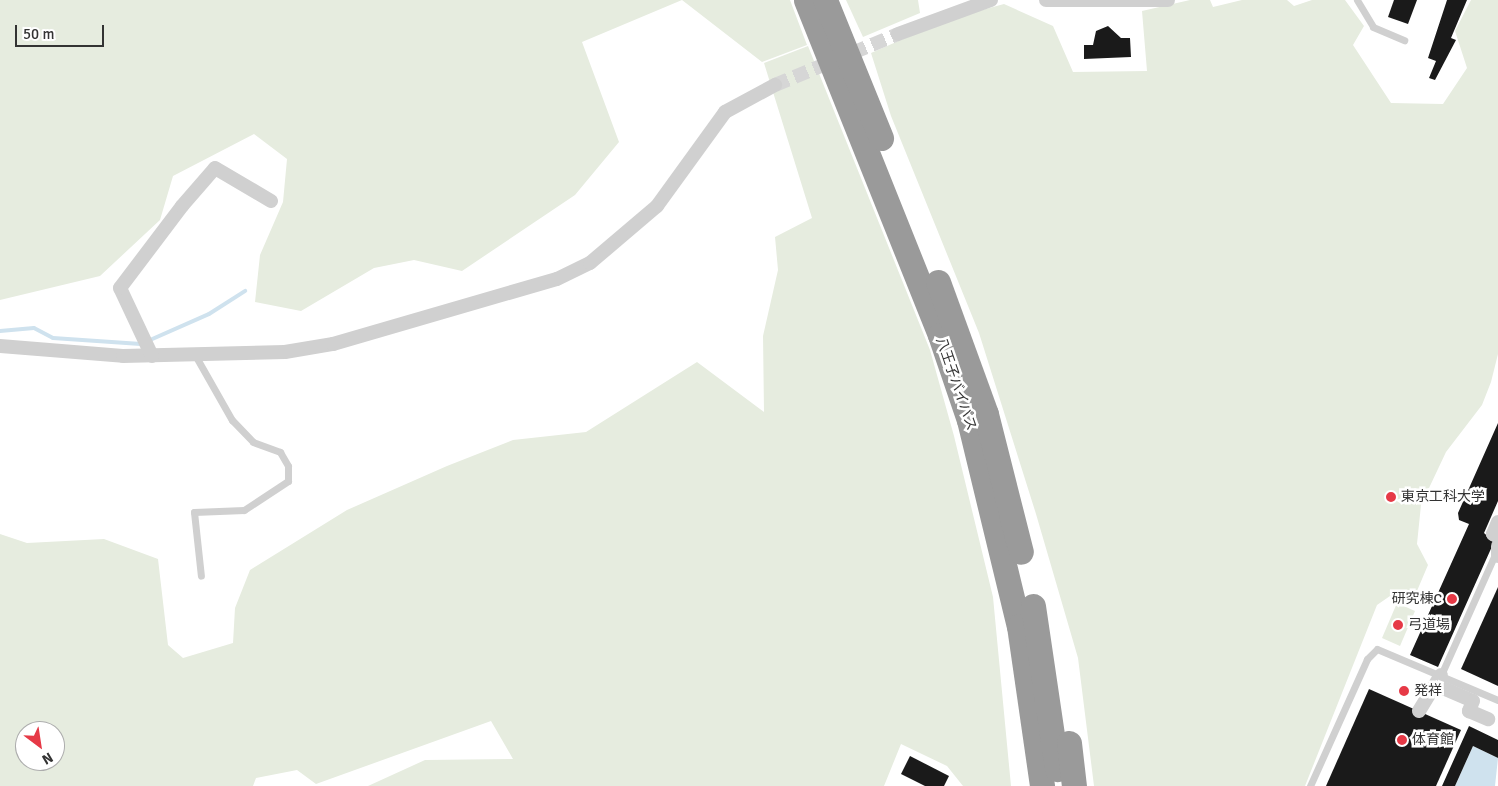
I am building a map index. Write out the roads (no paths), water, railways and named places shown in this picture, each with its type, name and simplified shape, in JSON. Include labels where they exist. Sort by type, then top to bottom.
[{"type":"highway","name":"八王子バイパス","points":[[806,0],[940,335],[995,515],[1019,626],[1042,786]]},
{"type":"highway","name":"八王子バイパス","points":[[825,0],[970,368],[1001,468],[1029,589],[1059,786]]},
{"type":"highway","points":[[995,515],[1028,786]]},
{"type":"highway","points":[[1029,589],[1060,692],[1074,786]]},
{"type":"street","points":[[898,34],[990,0]]},
{"type":"street","points":[[1046,0],[1168,0]]},
{"type":"street","points":[[0,346],[147,347],[195,355],[262,354],[333,344],[573,272],[604,252],[669,193],[726,112],[775,86]]},
{"type":"street","points":[[147,347],[120,288],[207,174],[215,168],[271,201]]},
{"type":"street","points":[[1419,711],[1427,693],[1439,680],[1473,701],[1469,711],[1493,721]]},
{"type":"lane","points":[[1356,0],[1373,27],[1404,40]]},
{"type":"lane","points":[[195,355],[232,420],[253,442],[280,452],[288,466],[288,481],[244,510],[194,512],[201,576]]},
{"type":"lane","points":[[1439,680],[1496,541]]},
{"type":"lane","points":[[1310,786],[1371,653],[1383,649],[1439,680],[1498,700]]},
{"type":"water","points":[[1473,746],[1498,758],[1495,786],[1455,786]]},
{"type":"waterway","points":[[0,331],[34,328],[53,338],[141,344],[209,314],[245,291]]},
{"type":"tunnel","points":[[775,85],[898,34]]},
{"type":"place","name":"東京工科大学","points":[[1391,497]]},
{"type":"place","name":"研究棟C","points":[[1452,599]]},
{"type":"place","name":"弓道場","points":[[1398,625]]},
{"type":"place","name":"発祥","points":[[1404,691]]},
{"type":"place","name":"体育館","points":[[1402,740]]}]
